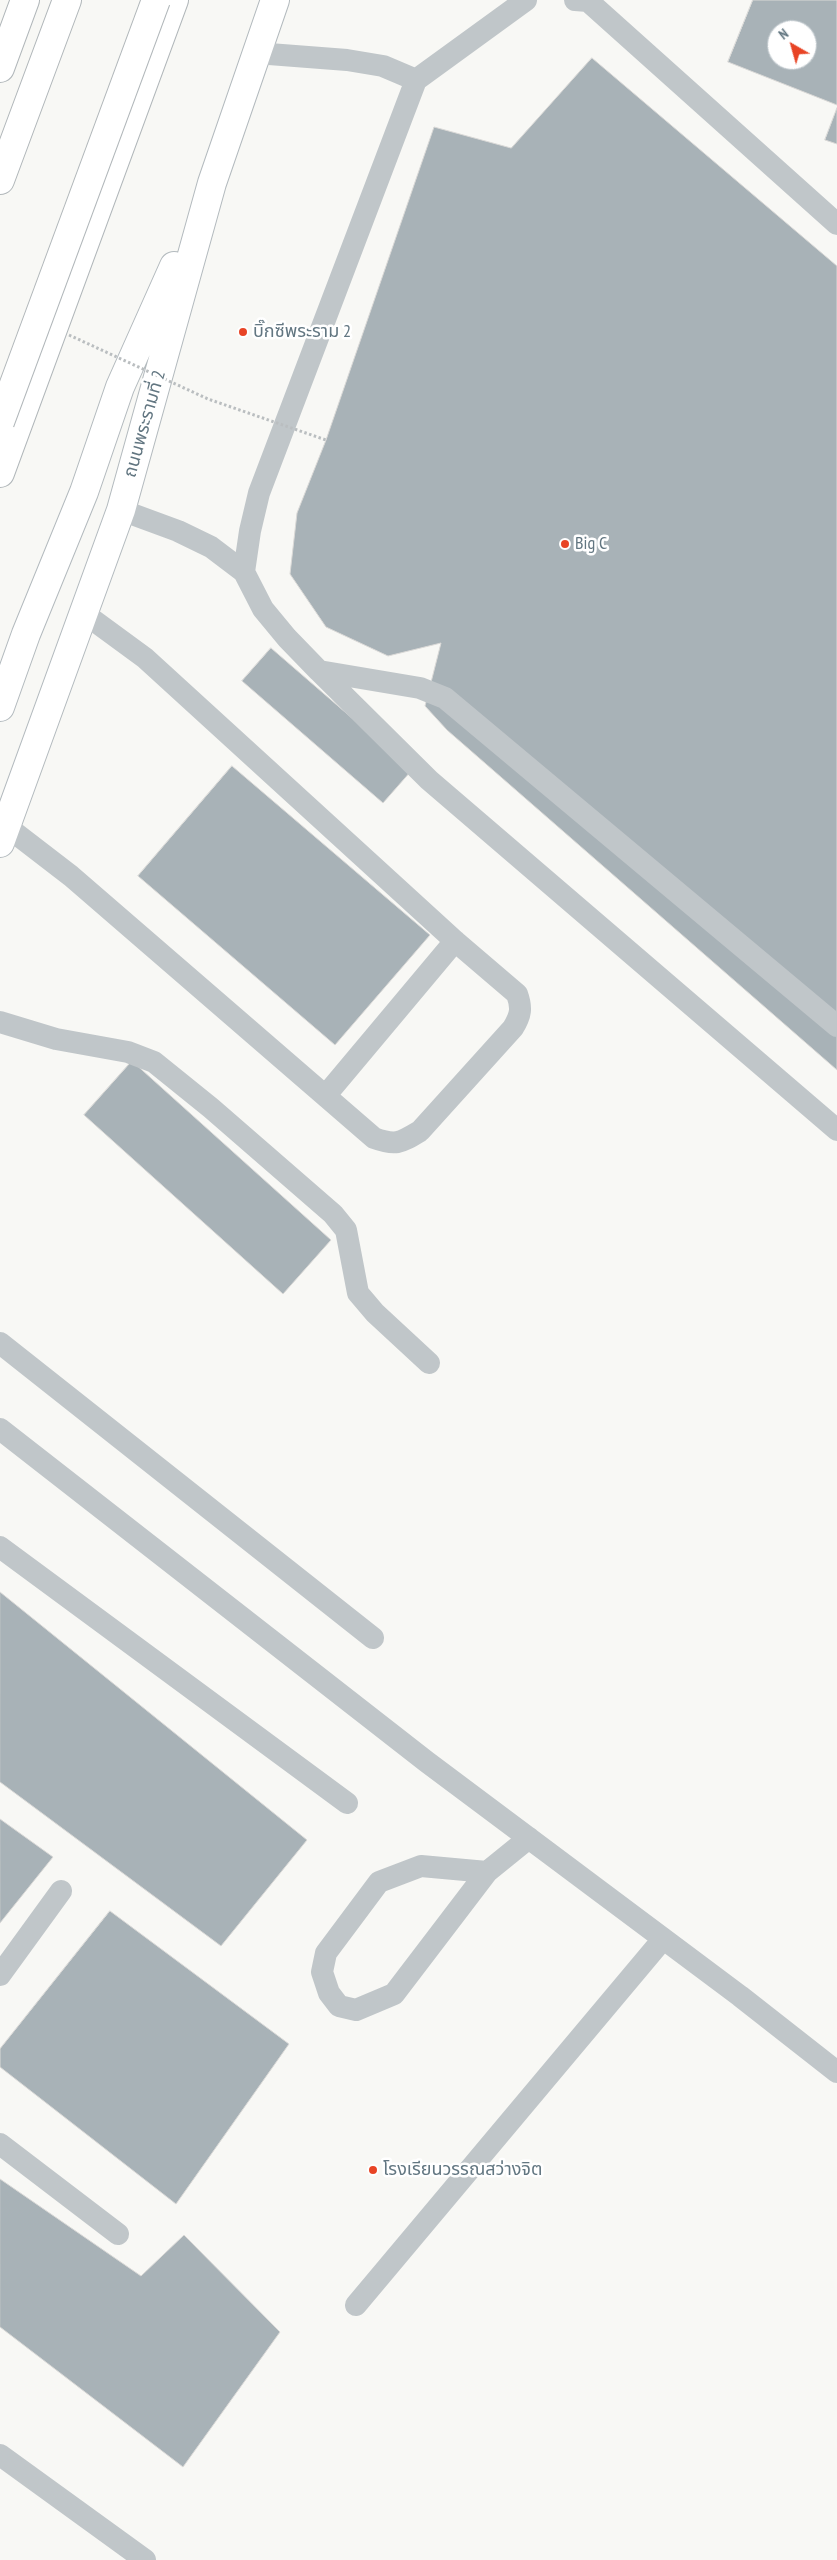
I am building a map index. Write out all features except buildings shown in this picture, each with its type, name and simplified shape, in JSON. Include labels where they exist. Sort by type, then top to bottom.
[{"type":"main road","points":[[0,68],[25,0]]},
{"type":"main road","points":[[0,180],[67,0]]},
{"type":"main road","points":[[0,422],[156,0]]},
{"type":"main road","points":[[0,473],[174,0]]},
{"type":"main road","name":"ถนนพระรามที่ 2","points":[[3,834],[85,614],[120,510],[212,183],[275,0]]},
{"type":"main road","points":[[0,707],[26,634],[84,492],[120,386],[212,183]]},
{"type":"lane","points":[[244,572],[250,531],[259,493],[416,80],[526,0]]},
{"type":"lane","points":[[575,0],[588,1],[837,224]]},
{"type":"lane","points":[[256,53],[356,61],[383,66],[416,80]]},
{"type":"lane","points":[[120,510],[178,531],[210,547],[244,572],[263,609],[319,671],[429,780],[837,1130]]},
{"type":"lane","points":[[3,834],[71,876],[374,1138],[391,1144],[402,1142],[420,1131],[513,1028],[521,1012],[517,994],[455,941],[145,658],[85,614]]},
{"type":"lane","points":[[319,671],[420,688],[445,698],[837,1026]]},
{"type":"lane","points":[[326,1095],[455,941]]},
{"type":"lane","points":[[0,1022],[56,1039],[128,1052],[154,1062],[333,1214],[346,1230],[358,1293],[375,1313],[429,1363]]},
{"type":"lane","points":[[0,1343],[373,1638]]},
{"type":"lane","points":[[0,1429],[427,1762],[837,2072]]},
{"type":"lane","points":[[0,1547],[347,1803]]},
{"type":"lane","points":[[487,1872],[421,1866],[379,1882],[326,1953],[322,1972],[329,1993],[339,2006],[356,2010],[394,1994],[487,1872],[529,1838]]},
{"type":"lane","points":[[0,1974],[61,1891]]},
{"type":"lane","points":[[356,2305],[663,1939]]},
{"type":"lane","points":[[0,2144],[118,2234]]},
{"type":"lane","points":[[0,2455],[145,2560]]},
{"type":"path","points":[[63,332],[208,399],[326,440]]},
{"type":"place","name":"บิ๊กซีพระราม 2","points":[[243,332]]},
{"type":"place","name":"Big C","points":[[565,544]]},
{"type":"place","name":"โรงเรียนวรรณสว่างจิต","points":[[373,2170]]}]
